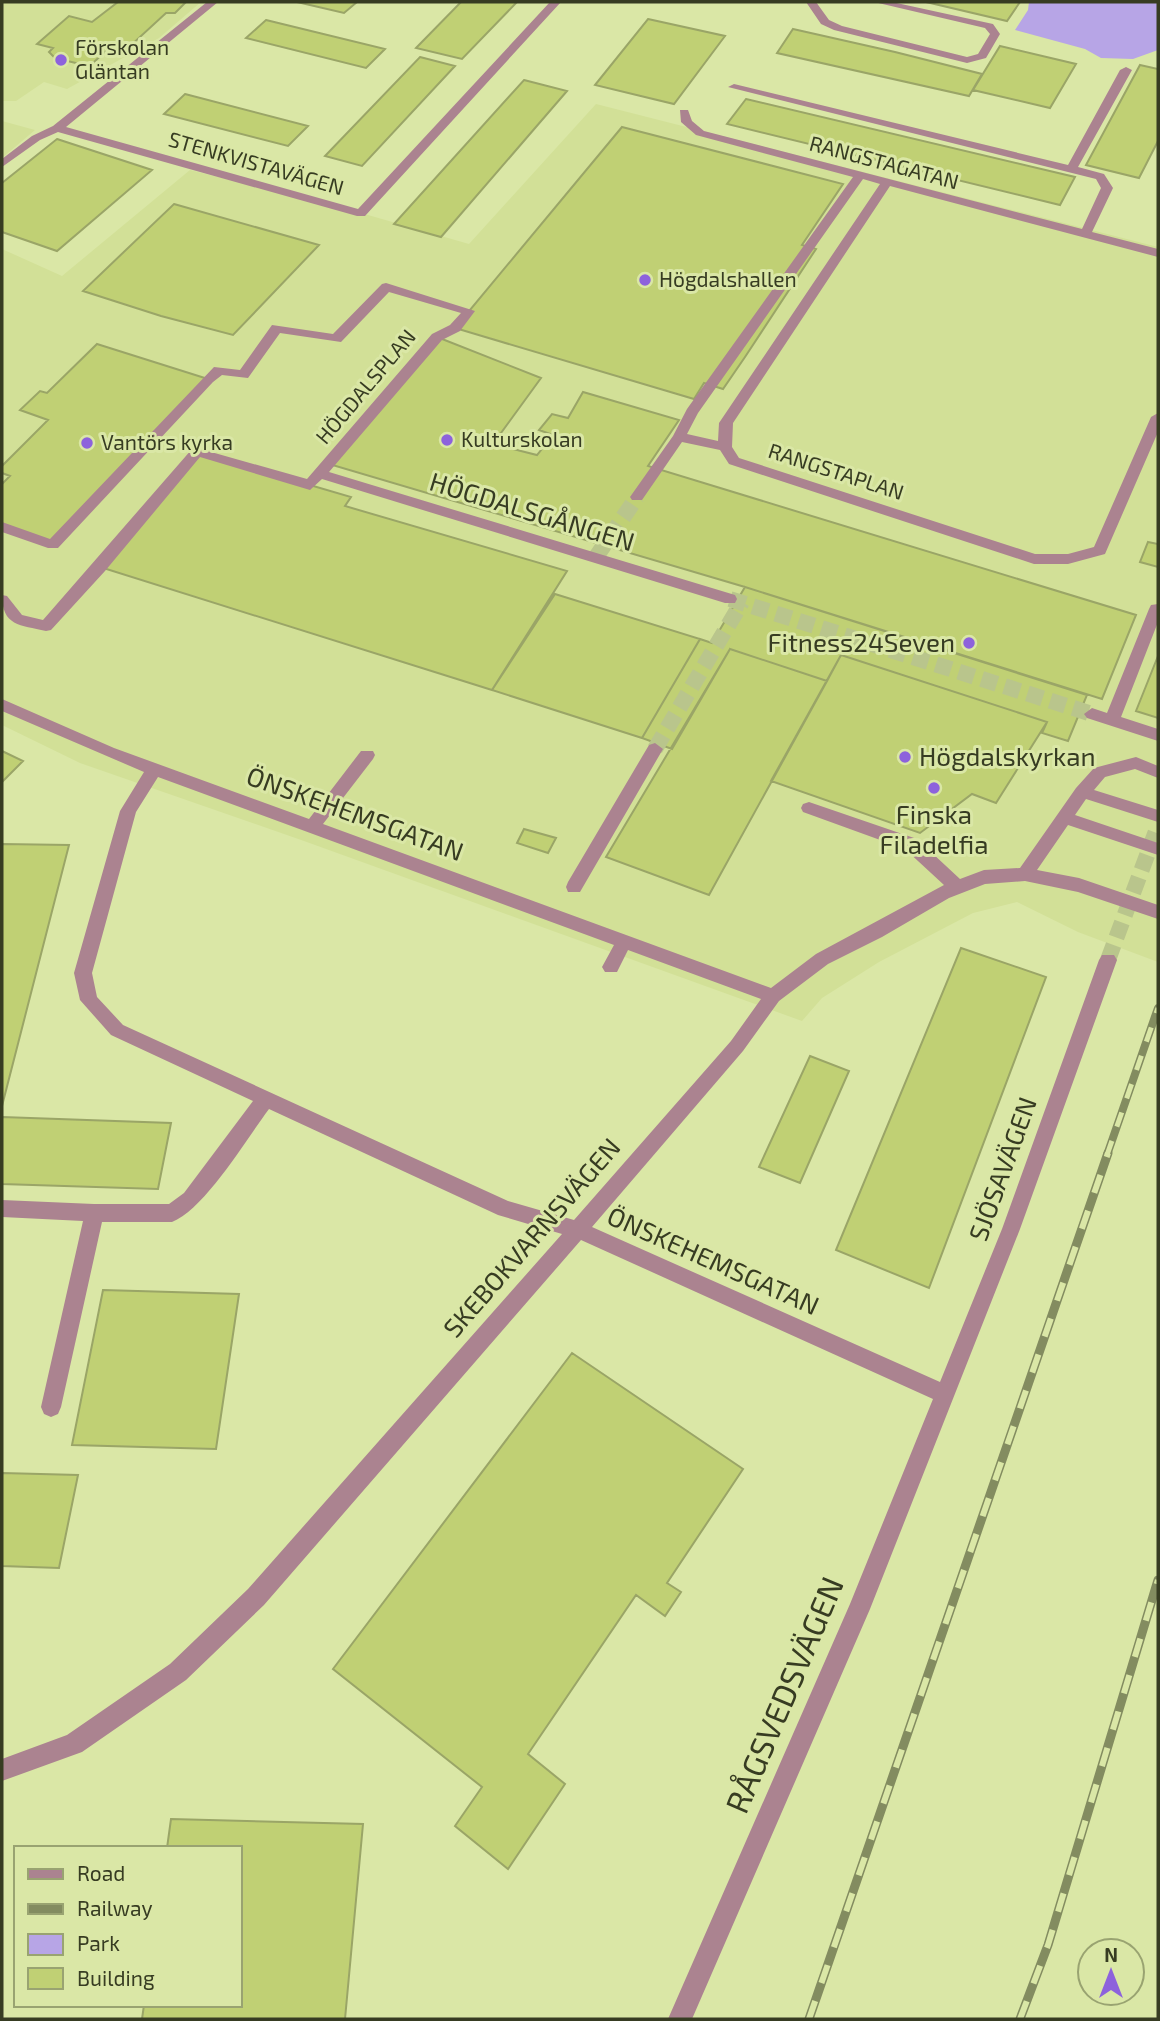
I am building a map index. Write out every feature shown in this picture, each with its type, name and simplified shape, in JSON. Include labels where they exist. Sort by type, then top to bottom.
[{"type":"street","points":[[2,164],[36,138],[57,128],[213,2]]},
{"type":"street","name":"STENKVISTAVÄGEN","points":[[57,128],[361,213],[556,2]]},
{"type":"street","points":[[811,2],[825,22],[838,28],[967,60],[982,56],[995,34],[989,26],[879,2]]},
{"type":"street","points":[[1070,169],[1126,70]]},
{"type":"street","name":"RANGSTAGATAN","points":[[734,87],[1100,177],[1107,188],[1084,235]]},
{"type":"street","name":"RANGSTAGATAN","points":[[684,112],[687,122],[700,134],[1158,253]]},
{"type":"street","points":[[637,497],[679,437],[692,412],[859,176]]},
{"type":"street","points":[[679,437],[724,447],[726,423],[886,184]]},
{"type":"street","name":"HÖGDALSPLAN","points":[[2,527],[53,545],[208,379],[219,370],[243,375],[278,328],[336,339],[386,287],[469,311],[454,328],[437,337],[310,485],[197,452],[100,567],[46,626],[17,619],[2,600]]},
{"type":"street","name":"RANGSTAPLAN","points":[[724,447],[734,461],[1034,559],[1068,559],[1100,551],[1158,417]]},
{"type":"street","name":"HÖGDALSGÅNGEN","points":[[320,474],[730,599]]},
{"type":"street","points":[[1112,720],[1156,609]]},
{"type":"street","name":"ÖNSKEHEMSGATAN","points":[[2,705],[108,752],[773,996]]},
{"type":"street","points":[[1092,714],[1158,735]]},
{"type":"street","points":[[574,887],[655,749]]},
{"type":"street","points":[[313,826],[367,755]]},
{"type":"street","points":[[1025,874],[1082,792],[1100,772],[1136,764],[1158,772]]},
{"type":"street","name":"ÖNSKEHEMSGATAN","points":[[154,769],[128,811],[83,973],[89,1000],[117,1030],[505,1209],[576,1228],[943,1393]]},
{"type":"street","points":[[1082,792],[1158,816]]},
{"type":"street","points":[[809,808],[911,844],[958,888]]},
{"type":"street","points":[[1066,818],[1158,849]]},
{"type":"street","name":"SKEBOKVARNSVÄGEN","points":[[2,1770],[74,1744],[178,1672],[256,1597],[728,1056],[773,996],[822,959],[984,877],[1025,874],[1079,885],[1158,912]]},
{"type":"street","points":[[611,967],[625,940]]},
{"type":"street","name":"SJÖSAVÄGEN","points":[[943,1393],[1011,1229],[1108,960]]},
{"type":"street","points":[[2,1208],[93,1213],[172,1213],[191,1199],[265,1100]]},
{"type":"street","points":[[51,1407],[93,1213]]},
{"type":"street","name":"RÅGSVEDSVÄGEN","points":[[680,2019],[859,1609],[943,1393]]},
{"type":"shaded area","name":"Förskolan Gläntan","points":[[2,2],[201,2],[159,38],[67,89],[44,82],[16,101],[2,101]]},
{"type":"shaded area","points":[[596,104],[1158,247],[1158,962],[1078,932],[1017,902],[973,913],[879,962],[822,998],[802,1021],[80,763],[2,725],[2,249],[62,276],[190,170],[361,213],[469,244]]},
{"type":"shaded area","points":[[2,121],[35,130],[2,158]]},
{"type":"green space","points":[[1029,2],[1155,2],[1158,4],[1158,50],[1133,59],[1101,58],[1085,49],[1015,30],[1028,10]]},
{"type":"building","points":[[118,2],[186,2],[175,13],[166,13],[127,49],[112,45],[93,63],[80,64],[55,58],[49,52],[53,48],[37,44],[69,16],[92,22]]},
{"type":"building","points":[[297,2],[357,2],[344,13]]},
{"type":"building","points":[[461,2],[517,2],[462,59],[416,48]]},
{"type":"building","points":[[926,2],[1020,2],[1007,21]]},
{"type":"building","points":[[648,19],[725,36],[674,104],[595,85]]},
{"type":"building","points":[[266,20],[385,49],[366,68],[246,38]]},
{"type":"building","points":[[793,29],[982,74],[969,96],[777,53]]},
{"type":"building","points":[[1000,46],[1076,64],[1050,108],[973,90]]},
{"type":"building","points":[[420,57],[455,66],[362,166],[325,156]]},
{"type":"building","points":[[1140,65],[1158,69],[1158,141],[1139,178],[1086,165]]},
{"type":"building","points":[[524,80],[567,91],[441,237],[394,224]]},
{"type":"building","points":[[185,94],[308,126],[288,146],[164,114]]},
{"type":"building","points":[[746,99],[1075,177],[1060,205],[727,124]]},
{"type":"building","name":"Högdalshallen","points":[[622,127],[843,184],[802,245],[816,249],[723,389],[704,383],[694,399],[455,328]]},
{"type":"building","points":[[57,139],[152,170],[57,251],[2,232],[2,183]]},
{"type":"building","points":[[174,204],[319,245],[233,335],[83,291]]},
{"type":"building","points":[[437,337],[541,378],[493,444],[537,455],[553,435],[539,430],[552,414],[568,418],[583,392],[679,420],[648,466],[1136,615],[1102,699],[745,587],[329,464]]},
{"type":"building","name":"Vantörs kyrka","points":[[97,344],[208,379],[53,545],[2,527],[2,484],[10,476],[2,473],[2,466],[48,420],[20,410],[40,391],[47,393]]},
{"type":"building","points":[[197,452],[351,497],[345,506],[567,571],[492,690],[100,567]]},
{"type":"building","points":[[1148,542],[1158,544],[1158,567],[1140,562]]},
{"type":"building","points":[[745,587],[1087,695],[1068,741],[1042,733],[1047,722],[841,655],[827,681],[730,649],[672,749],[642,738],[700,639],[712,643]]},
{"type":"building","points":[[555,594],[700,639],[642,738],[492,690]]},
{"type":"building","points":[[730,649],[827,681],[709,895],[606,857]]},
{"type":"building","name":"Högdalskyrkan","points":[[841,655],[1047,722],[996,803],[972,794],[920,833],[771,781]]},
{"type":"building","points":[[1158,656],[1158,718],[1136,711]]},
{"type":"building","points":[[2,751],[23,761],[2,782]]},
{"type":"building","points":[[524,829],[556,838],[548,853],[517,843]]},
{"type":"building","points":[[2,844],[69,845],[2,1106]]},
{"type":"building","points":[[961,948],[1046,977],[929,1288],[836,1250]]},
{"type":"building","points":[[810,1056],[849,1071],[800,1183],[759,1167]]},
{"type":"building","points":[[2,1117],[171,1123],[158,1189],[2,1184]]},
{"type":"building","points":[[103,1290],[239,1294],[216,1449],[72,1445]]},
{"type":"building","points":[[572,1353],[743,1469],[667,1583],[681,1592],[665,1616],[636,1595],[528,1754],[565,1784],[508,1869],[455,1826],[482,1787],[333,1669]]},
{"type":"building","points":[[2,1473],[78,1475],[59,1568],[2,1566]]},
{"type":"building","points":[[171,1819],[363,1824],[345,2019],[142,2019],[144,2007],[242,2007],[242,1846],[167,1846]]},
{"type":"tunnel","points":[[596,557],[637,497]]},
{"type":"tunnel","points":[[730,599],[742,603]]},
{"type":"tunnel","points":[[655,749],[742,603]]},
{"type":"tunnel","points":[[742,603],[1092,714]]},
{"type":"tunnel","points":[[1108,960],[1158,826]]},
{"type":"railway","points":[[1107,1155],[1158,1008]]},
{"type":"railway","points":[[809,2019],[1108,1153]]},
{"type":"railway","points":[[1020,2019],[1048,1945],[1158,1580]]},
{"type":"place","name":"Förskolan Gläntan","points":[[61,60]]},
{"type":"place","name":"Högdalshallen","points":[[645,280]]},
{"type":"place","name":"Kulturskolan","points":[[447,440]]},
{"type":"place","name":"Vantörs kyrka","points":[[87,443]]},
{"type":"place","name":"Fitness24Seven","points":[[969,643]]},
{"type":"place","name":"Högdalskyrkan","points":[[905,757]]},
{"type":"place","name":"Finska Filadelfia","points":[[934,788]]}]
